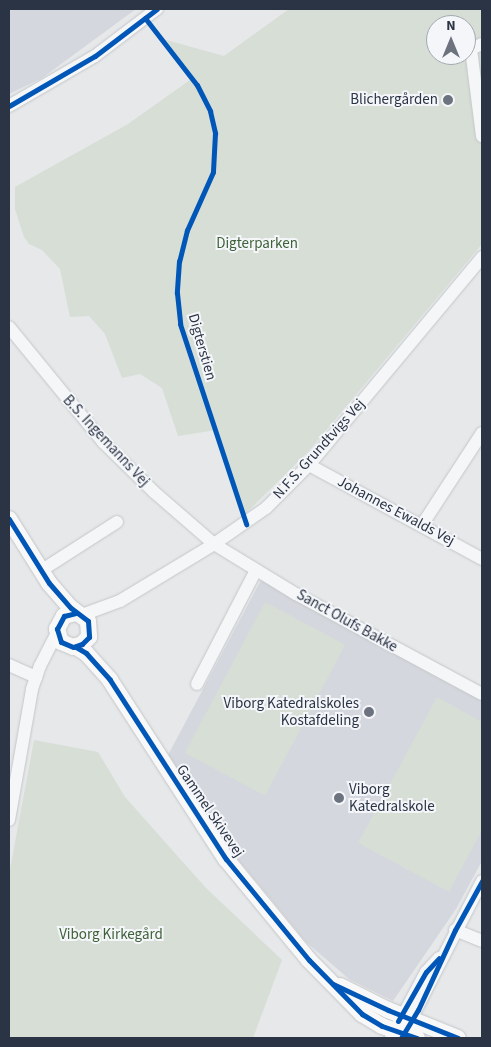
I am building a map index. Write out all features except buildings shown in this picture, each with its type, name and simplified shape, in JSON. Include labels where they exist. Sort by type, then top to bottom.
[{"type":"main road","points":[[9,519],[46,577],[79,614],[59,626],[46,577]]},
{"type":"main road","name":"Gammel Skivevej","points":[[79,614],[91,632],[110,680]]},
{"type":"main road","name":"Gammel Skivevej","points":[[59,626],[72,646],[86,653],[110,680],[226,859],[305,955],[333,984],[344,999],[362,1014],[401,1036]]},
{"type":"main road","points":[[72,646],[85,642],[91,632]]},
{"type":"main road","name":"Gammel Skivevej","points":[[333,984],[458,1038]]},
{"type":"street","points":[[9,106],[95,56],[156,9]]},
{"type":"street","points":[[482,44],[472,49],[482,136]]},
{"type":"street","name":"N.F.S. Grundtvigs Vej","points":[[79,614],[120,601],[214,544],[266,508],[309,465],[482,257]]},
{"type":"street","name":"B.S. Ingemanns Vej","points":[[9,327],[103,442],[154,492],[214,544]]},
{"type":"street","points":[[422,524],[482,433]]},
{"type":"street","name":"Johannes Ewalds Vej","points":[[309,465],[422,524],[482,559]]},
{"type":"street","points":[[46,577],[117,522]]},
{"type":"street","name":"Sanct Olufs Bakke","points":[[214,544],[256,570],[479,692]]},
{"type":"street","points":[[197,684],[256,570]]},
{"type":"street","name":"N.F.S. Grundtvigs Vej","points":[[91,632],[120,601]]},
{"type":"street","points":[[9,820],[36,677],[59,626]]},
{"type":"street","points":[[36,677],[53,655],[72,646]]},
{"type":"street","points":[[9,665],[36,677]]},
{"type":"street","points":[[479,692],[482,679]]},
{"type":"street","points":[[401,1036],[426,972],[444,952],[454,930],[482,881]]},
{"type":"street","points":[[454,930],[482,941]]},
{"type":"shaded area","points":[[9,9],[136,9],[42,78],[9,94]]},
{"type":"shaded area","name":"Viborg Katedralskole","points":[[261,580],[482,699],[482,861],[456,909],[393,1001],[349,979],[306,942],[222,840],[168,755]]},
{"type":"green space","name":"Digterparken","points":[[289,9],[482,9],[482,244],[308,452],[243,516],[216,430],[178,436],[162,388],[140,374],[122,378],[105,334],[89,316],[70,317],[60,269],[42,250],[29,244],[24,237],[15,209],[15,187],[128,124],[190,80],[159,38],[224,56]]},
{"type":"green space","points":[[265,602],[345,645],[265,796],[185,753]]},
{"type":"green space","points":[[437,697],[482,722],[482,830],[449,892],[358,843]]},
{"type":"green space","name":"Viborg Kirkegård","points":[[34,740],[98,752],[125,797],[206,888],[282,960],[253,1038],[9,1038],[9,875]]},
{"type":"cycle path","points":[[9,106],[95,56],[157,9]]},
{"type":"cycle path","name":"Digterstien","points":[[145,18],[197,85],[210,111],[215,133],[213,172],[187,230],[179,261],[177,293],[180,324],[246,524]]},
{"type":"cycle path","points":[[9,519],[49,583],[71,608],[88,621],[89,637],[82,644],[73,647],[61,642],[57,629],[64,616],[76,613]]},
{"type":"cycle path","points":[[76,647],[86,653],[110,680],[226,859],[309,960],[362,1014],[382,1026],[417,1038]]},
{"type":"cycle path","points":[[401,1038],[418,1010],[455,930],[482,881]]},
{"type":"cycle path","points":[[398,1021],[426,972],[439,958]]},
{"type":"cycle path","points":[[333,984],[388,1010],[458,1038]]},
{"type":"place","name":"Blichergården","points":[[448,100]]},
{"type":"place","name":"Viborg Katedralskoles Kostafdeling","points":[[369,712]]},
{"type":"place","name":"Viborg Katedralskole","points":[[339,798]]}]
